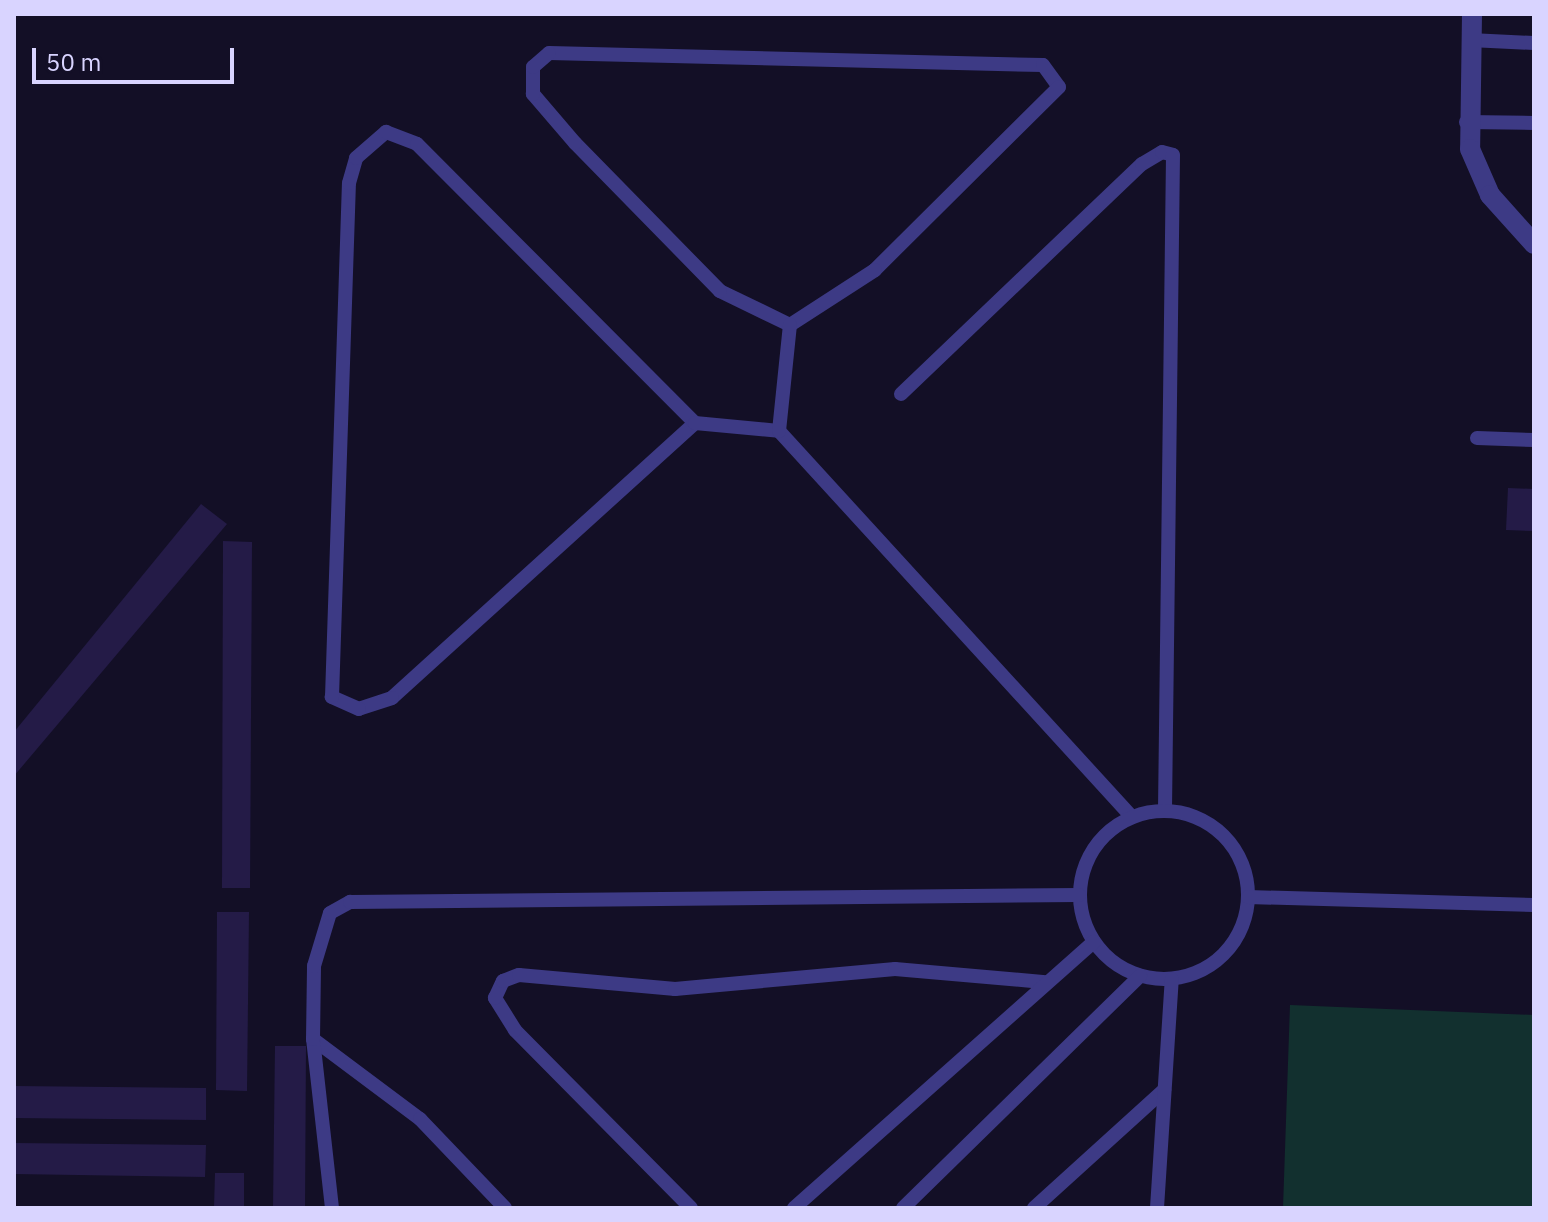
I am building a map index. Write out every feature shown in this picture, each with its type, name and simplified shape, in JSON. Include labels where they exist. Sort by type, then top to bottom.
[{"type":"street","points":[[1472,14],[1466,122],[1477,174],[1534,244]]},
{"type":"lane","points":[[1470,40],[1534,43]]},
{"type":"lane","points":[[540,58],[1043,65],[1052,71],[1059,87],[1051,98],[953,196],[875,270],[790,325],[720,291],[575,143],[533,94],[530,76],[540,58]]},
{"type":"lane","points":[[1466,122],[1534,123]]},
{"type":"lane","points":[[695,423],[392,698],[359,709],[332,697],[349,183],[367,144],[386,132],[417,144],[695,423],[779,431],[1132,817]]},
{"type":"lane","points":[[901,394],[1142,164],[1162,152],[1173,155],[1165,811]]},
{"type":"lane","points":[[779,431],[790,325]]},
{"type":"lane","points":[[1477,438],[1534,440]]},
{"type":"lane","points":[[1165,811],[1215,828],[1233,847],[1248,897],[1233,943],[1217,961],[1172,979],[1140,976],[1094,942],[1079,895],[1094,848],[1132,817],[1165,811]]},
{"type":"lane","points":[[332,1208],[313,1039],[320,934],[330,913],[378,896],[1079,895]]},
{"type":"lane","points":[[1248,897],[1534,905]]},
{"type":"lane","points":[[794,1208],[1045,982],[1094,942]]},
{"type":"lane","points":[[691,1208],[515,1030],[495,998],[503,981],[519,975],[691,989],[895,969],[1045,982]]},
{"type":"lane","points":[[903,1208],[1140,976]]},
{"type":"lane","points":[[1157,1208],[1172,979]]},
{"type":"lane","points":[[313,1039],[420,1119],[505,1208]]},
{"type":"lane","points":[[1034,1208],[1164,1090]]},
{"type":"green space","points":[[1290,1005],[1534,1015],[1534,1208],[1283,1208]]},
{"type":"building","points":[[1508,488],[1534,489],[1534,531],[1506,530]]},
{"type":"building","points":[[201,504],[227,524],[14,776],[14,732]]},
{"type":"building","points":[[223,541],[252,542],[250,888],[222,888]]},
{"type":"building","points":[[217,912],[249,912],[247,1091],[216,1090]]},
{"type":"building","points":[[275,1046],[306,1046],[305,1208],[273,1208]]},
{"type":"building","points":[[14,1086],[206,1088],[206,1120],[14,1118]]},
{"type":"building","points":[[14,1143],[206,1145],[205,1177],[14,1174]]},
{"type":"building","points":[[215,1173],[244,1173],[244,1208],[214,1208]]}]
